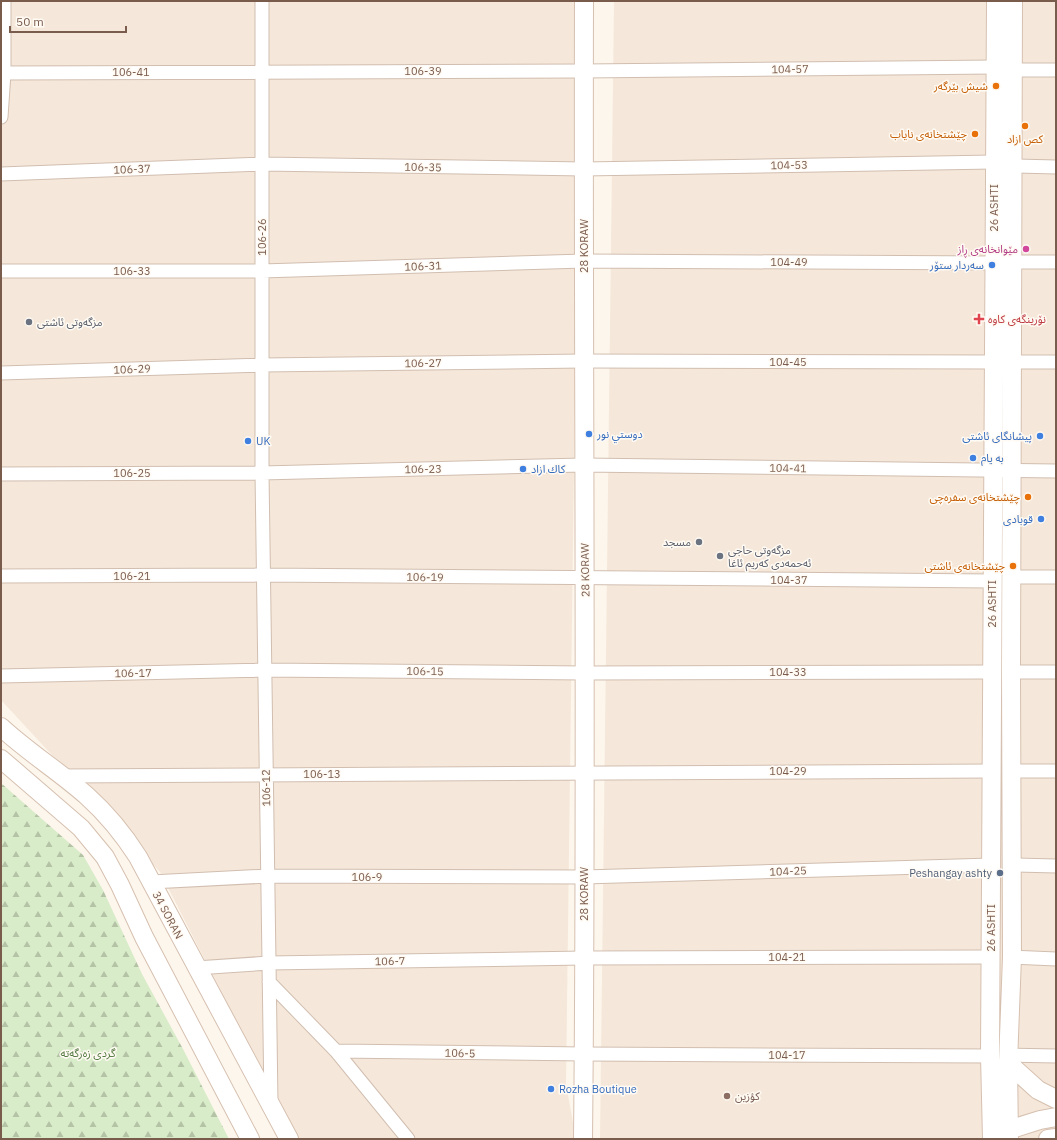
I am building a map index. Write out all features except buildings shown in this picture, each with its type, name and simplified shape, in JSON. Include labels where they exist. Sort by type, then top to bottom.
[{"type":"main road","name":"28 KORAW","points":[[583,1139],[584,673],[586,579],[583,465],[584,1]]},
{"type":"main road","name":"26 ASHTI","points":[[996,1],[993,162],[994,263],[990,1056],[998,1136]]},
{"type":"main road","name":"26 ASHTI","points":[[998,1136],[1009,1059],[1012,957],[1011,672],[1013,1]]},
{"type":"main road","name":"34 SORAN","points":[[1,727],[87,796],[111,820],[135,852],[289,1139]]},
{"type":"main road","points":[[1,759],[81,828],[105,857],[120,885],[144,937],[250,1139]]},
{"type":"main road","points":[[1009,1059],[1022,1077],[1038,1090],[1056,1099]]},
{"type":"main road","points":[[998,1136],[1056,1117]]},
{"type":"main road","points":[[1048,1139],[1056,1138]]},
{"type":"street","points":[[1,117],[4,1]]},
{"type":"street","name":"106-26","points":[[262,1],[262,473]]},
{"type":"street","name":"104-57","points":[[584,71],[995,67]]},
{"type":"street","points":[[1013,70],[1056,70]]},
{"type":"street","name":"106-39","points":[[262,72],[584,71]]},
{"type":"street","name":"106-41","points":[[2,73],[262,72]]},
{"type":"street","name":"104-53","points":[[584,169],[993,162]]},
{"type":"street","name":"106-35","points":[[262,164],[584,169]]},
{"type":"street","name":"106-37","points":[[1,174],[262,164]]},
{"type":"street","points":[[1013,166],[1056,167]]},
{"type":"street","name":"104-49","points":[[584,261],[994,263]]},
{"type":"street","name":"106-31","points":[[262,271],[584,261]]},
{"type":"street","points":[[1013,262],[1056,262]]},
{"type":"street","name":"106-33","points":[[1,272],[262,271]]},
{"type":"street","name":"104-45","points":[[584,361],[993,362]]},
{"type":"street","name":"106-27","points":[[262,365],[584,361]]},
{"type":"street","points":[[1012,362],[1056,362]]},
{"type":"street","name":"106-29","points":[[1,373],[262,365]]},
{"type":"street","name":"104-41","points":[[583,465],[1056,471]]},
{"type":"street","name":"106-23","points":[[262,473],[583,465]]},
{"type":"street","name":"106-25","points":[[1,474],[262,473]]},
{"type":"street","name":"106-12","points":[[262,473],[271,1103]]},
{"type":"street","name":"106-19","points":[[264,575],[586,579]]},
{"type":"street","name":"106-21","points":[[1,576],[264,575]]},
{"type":"street","points":[[1012,577],[1056,577]]},
{"type":"street","name":"104-37","points":[[586,579],[992,581]]},
{"type":"street","name":"106-15","points":[[265,670],[584,673]]},
{"type":"street","name":"106-17","points":[[1,676],[265,670]]},
{"type":"street","name":"104-33","points":[[584,673],[992,672]]},
{"type":"street","points":[[1011,672],[1056,672]]},
{"type":"street","name":"104-29","points":[[584,772],[991,771]]},
{"type":"street","points":[[1011,771],[1056,771]]},
{"type":"street","name":"106-13","points":[[61,776],[584,772]]},
{"type":"street","name":"104-25","points":[[584,877],[991,865]]},
{"type":"street","points":[[1012,865],[1056,866]]},
{"type":"street","name":"106-9","points":[[151,882],[268,876],[584,877]]},
{"type":"street","name":"104-21","points":[[584,958],[991,957]]},
{"type":"street","points":[[1012,957],[1056,959]]},
{"type":"street","name":"106-7","points":[[196,968],[269,963],[584,958]]},
{"type":"street","points":[[269,982],[336,1051],[408,1139]]},
{"type":"street","name":"106-5","points":[[336,1051],[584,1054]]},
{"type":"street","name":"104-17","points":[[584,1054],[990,1056]]},
{"type":"street","points":[[1009,1059],[1056,1056]]},
{"type":"shaded area","points":[[1,1],[580,1],[566,1084],[576,1139],[296,1139],[160,872],[1,700]]},
{"type":"shaded area","points":[[614,1],[1056,1],[1056,1139],[600,1139]]},
{"type":"green space","name":"گردی زەرگەتە","points":[[1,783],[83,855],[103,890],[142,974],[183,1049],[229,1139],[1,1139]]},
{"type":"place","name":"شیش بێرگەر","points":[[996,86]]},
{"type":"place","name":"كص ازاد","points":[[1025,126]]},
{"type":"place","name":"چێشتخانەی نایاب","points":[[975,134]]},
{"type":"place","name":"مێوانخانەی ڕاز","points":[[1026,249]]},
{"type":"place","name":"سەردار ستۆر","points":[[992,265]]},
{"type":"place","name":"نۆرینگەی کاوە","points":[[979,319]]},
{"type":"place","name":"مزگەوتی ئاشتی","points":[[29,322]]},
{"type":"place","name":"دوستي نور","points":[[589,434]]},
{"type":"place","name":"پیشانگای ئاشتی","points":[[1040,436]]},
{"type":"place","name":"UK","points":[[248,441]]},
{"type":"place","name":"به يام","points":[[973,458]]},
{"type":"place","name":"كاك ازاد","points":[[523,469]]},
{"type":"place","name":"چێشتخانەی سفرەچی","points":[[1028,497]]},
{"type":"place","name":"قوبادی","points":[[1041,519]]},
{"type":"place","name":"مسجد","points":[[699,542]]},
{"type":"place","name":"مزگەوتی حاجی ئەحمەدی کەریم ئاغا","points":[[720,556]]},
{"type":"place","name":"چێشتخانەی ئاشتی","points":[[1013,566]]},
{"type":"place","name":"Peshangay ashty","points":[[1000,873]]},
{"type":"place","name":"Rozha Boutique","points":[[551,1089]]},
{"type":"place","name":"كؤزين","points":[[727,1096]]}]
